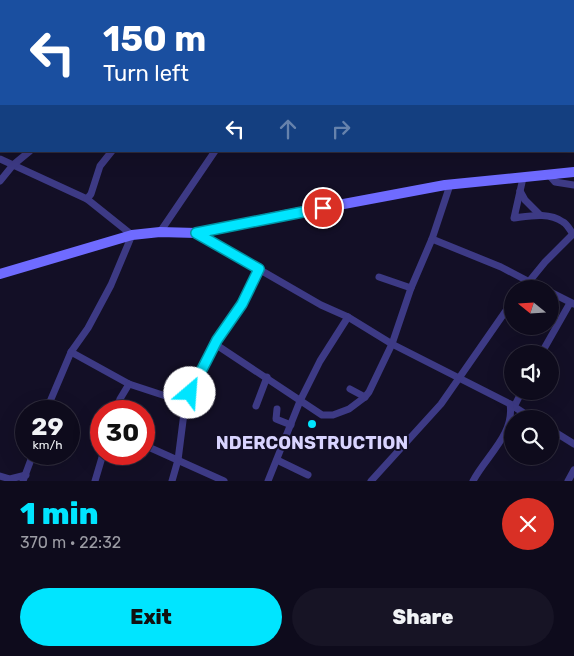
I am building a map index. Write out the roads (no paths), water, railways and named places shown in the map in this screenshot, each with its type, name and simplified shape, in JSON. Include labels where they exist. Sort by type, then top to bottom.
[{"type":"street","points":[[0,181],[13,165],[29,152]]},
{"type":"street","points":[[87,199],[91,194],[100,166],[111,152]]},
{"type":"street","points":[[160,232],[214,152]]},
{"type":"street","points":[[0,159],[87,199],[132,235]]},
{"type":"street","points":[[0,274],[132,235],[160,232],[196,233],[450,185],[574,172]]},
{"type":"street","points":[[549,176],[556,182],[574,185]]},
{"type":"street","points":[[524,178],[514,218],[540,215],[564,222],[574,234],[530,280]]},
{"type":"street","points":[[215,344],[322,415],[333,416],[349,409],[365,397],[392,344],[411,288],[432,239],[450,185]]},
{"type":"street","points":[[520,191],[525,200],[540,215]]},
{"type":"street","points":[[196,233],[322,305],[348,316],[392,344],[519,410]]},
{"type":"street","points":[[51,400],[71,352],[88,328],[111,285],[132,235]]},
{"type":"street","points":[[432,239],[501,267],[527,280]]},
{"type":"street","points":[[172,481],[178,460],[186,403],[215,344],[242,304],[259,269]]},
{"type":"street","points":[[379,277],[411,288]]},
{"type":"street","points":[[547,345],[572,304],[559,297]]},
{"type":"street","points":[[371,481],[440,404],[504,314]]},
{"type":"street","points":[[268,481],[300,401],[320,361],[348,316]]},
{"type":"street","points":[[71,352],[129,384],[186,403]]},
{"type":"street","points":[[256,406],[267,378]]},
{"type":"street","points":[[120,400],[129,384]]},
{"type":"street","points":[[350,389],[365,397]]},
{"type":"street","points":[[473,481],[498,445],[510,423],[512,406],[516,400]]},
{"type":"street","points":[[277,409],[276,419],[291,425]]},
{"type":"street","points":[[559,435],[574,444]]},
{"type":"street","points":[[155,450],[224,481]]},
{"type":"street","points":[[277,460],[308,475]]},
{"type":"street","points":[[0,476],[11,480],[24,478],[29,465]]},
{"type":"street","points":[[95,481],[100,465]]},
{"type":"street","points":[[568,481],[574,470]]},
{"type":"place","name":"NDERCONSTRUCTION","points":[[312,424]]}]
